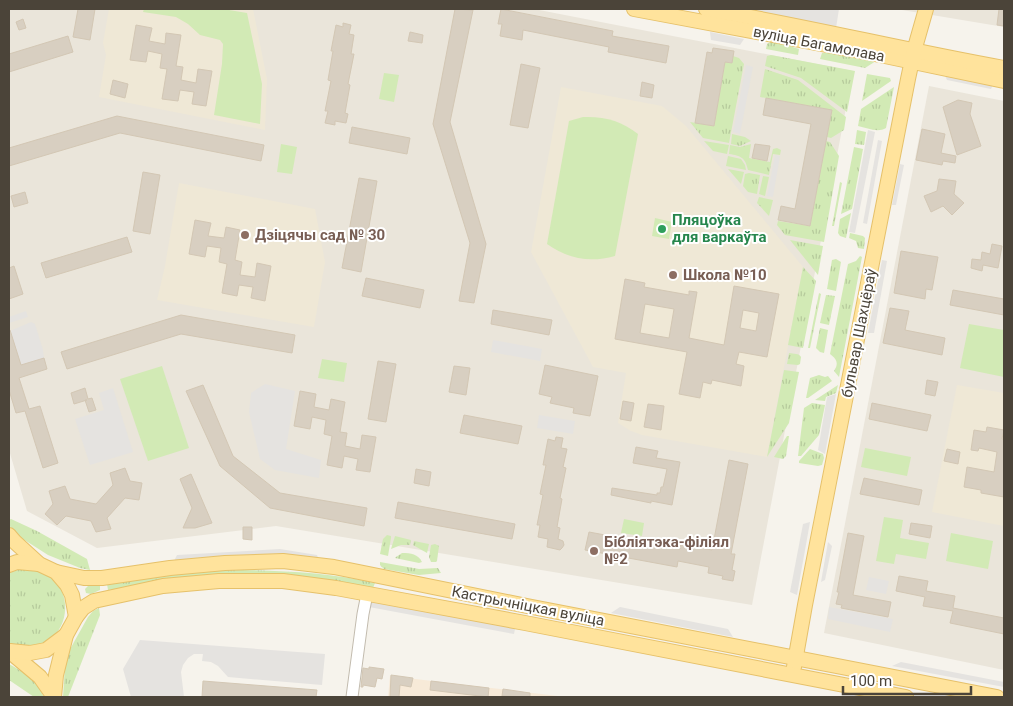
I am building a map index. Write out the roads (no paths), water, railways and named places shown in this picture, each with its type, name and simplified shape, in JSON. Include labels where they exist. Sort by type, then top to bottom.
[{"type":"main road","name":"вуліца Багамолава","points":[[634,9],[880,55],[913,56],[1004,68]]},
{"type":"main road","name":"вуліца Багамолава","points":[[706,9],[832,33],[1004,80]]},
{"type":"main road","name":"бульвар Шахцёраў","points":[[793,675],[913,56],[926,9]]},
{"type":"main road","points":[[9,535],[39,564]]},
{"type":"main road","name":"Кастрычніцкая вуліца","points":[[39,564],[56,572],[84,578],[102,578],[170,568],[225,563],[283,561],[334,567],[997,697]]},
{"type":"main road","points":[[9,565],[17,562],[39,564]]},
{"type":"main road","points":[[56,572],[67,585],[72,595],[76,617]]},
{"type":"main road","name":"Кастрычніцкая вуліца","points":[[66,635],[83,608],[94,601],[162,586],[220,581],[283,581],[336,588],[457,610],[906,697]]},
{"type":"main road","points":[[9,651],[30,652],[46,650],[66,635]]},
{"type":"main road","points":[[54,697],[56,675],[66,635]]},
{"type":"main road","points":[[9,651],[40,677],[54,697]]},
{"type":"street","points":[[352,697],[362,614],[367,594]]},
{"type":"place","name":"Пляцоўка для варкаўта","points":[[662,229]]},
{"type":"place","name":"Дзіцячы сад № 30","points":[[245,235]]},
{"type":"place","name":"Школа №10","points":[[673,275]]},
{"type":"place","name":"Бібліятэка-філіял №2","points":[[594,551]]}]
